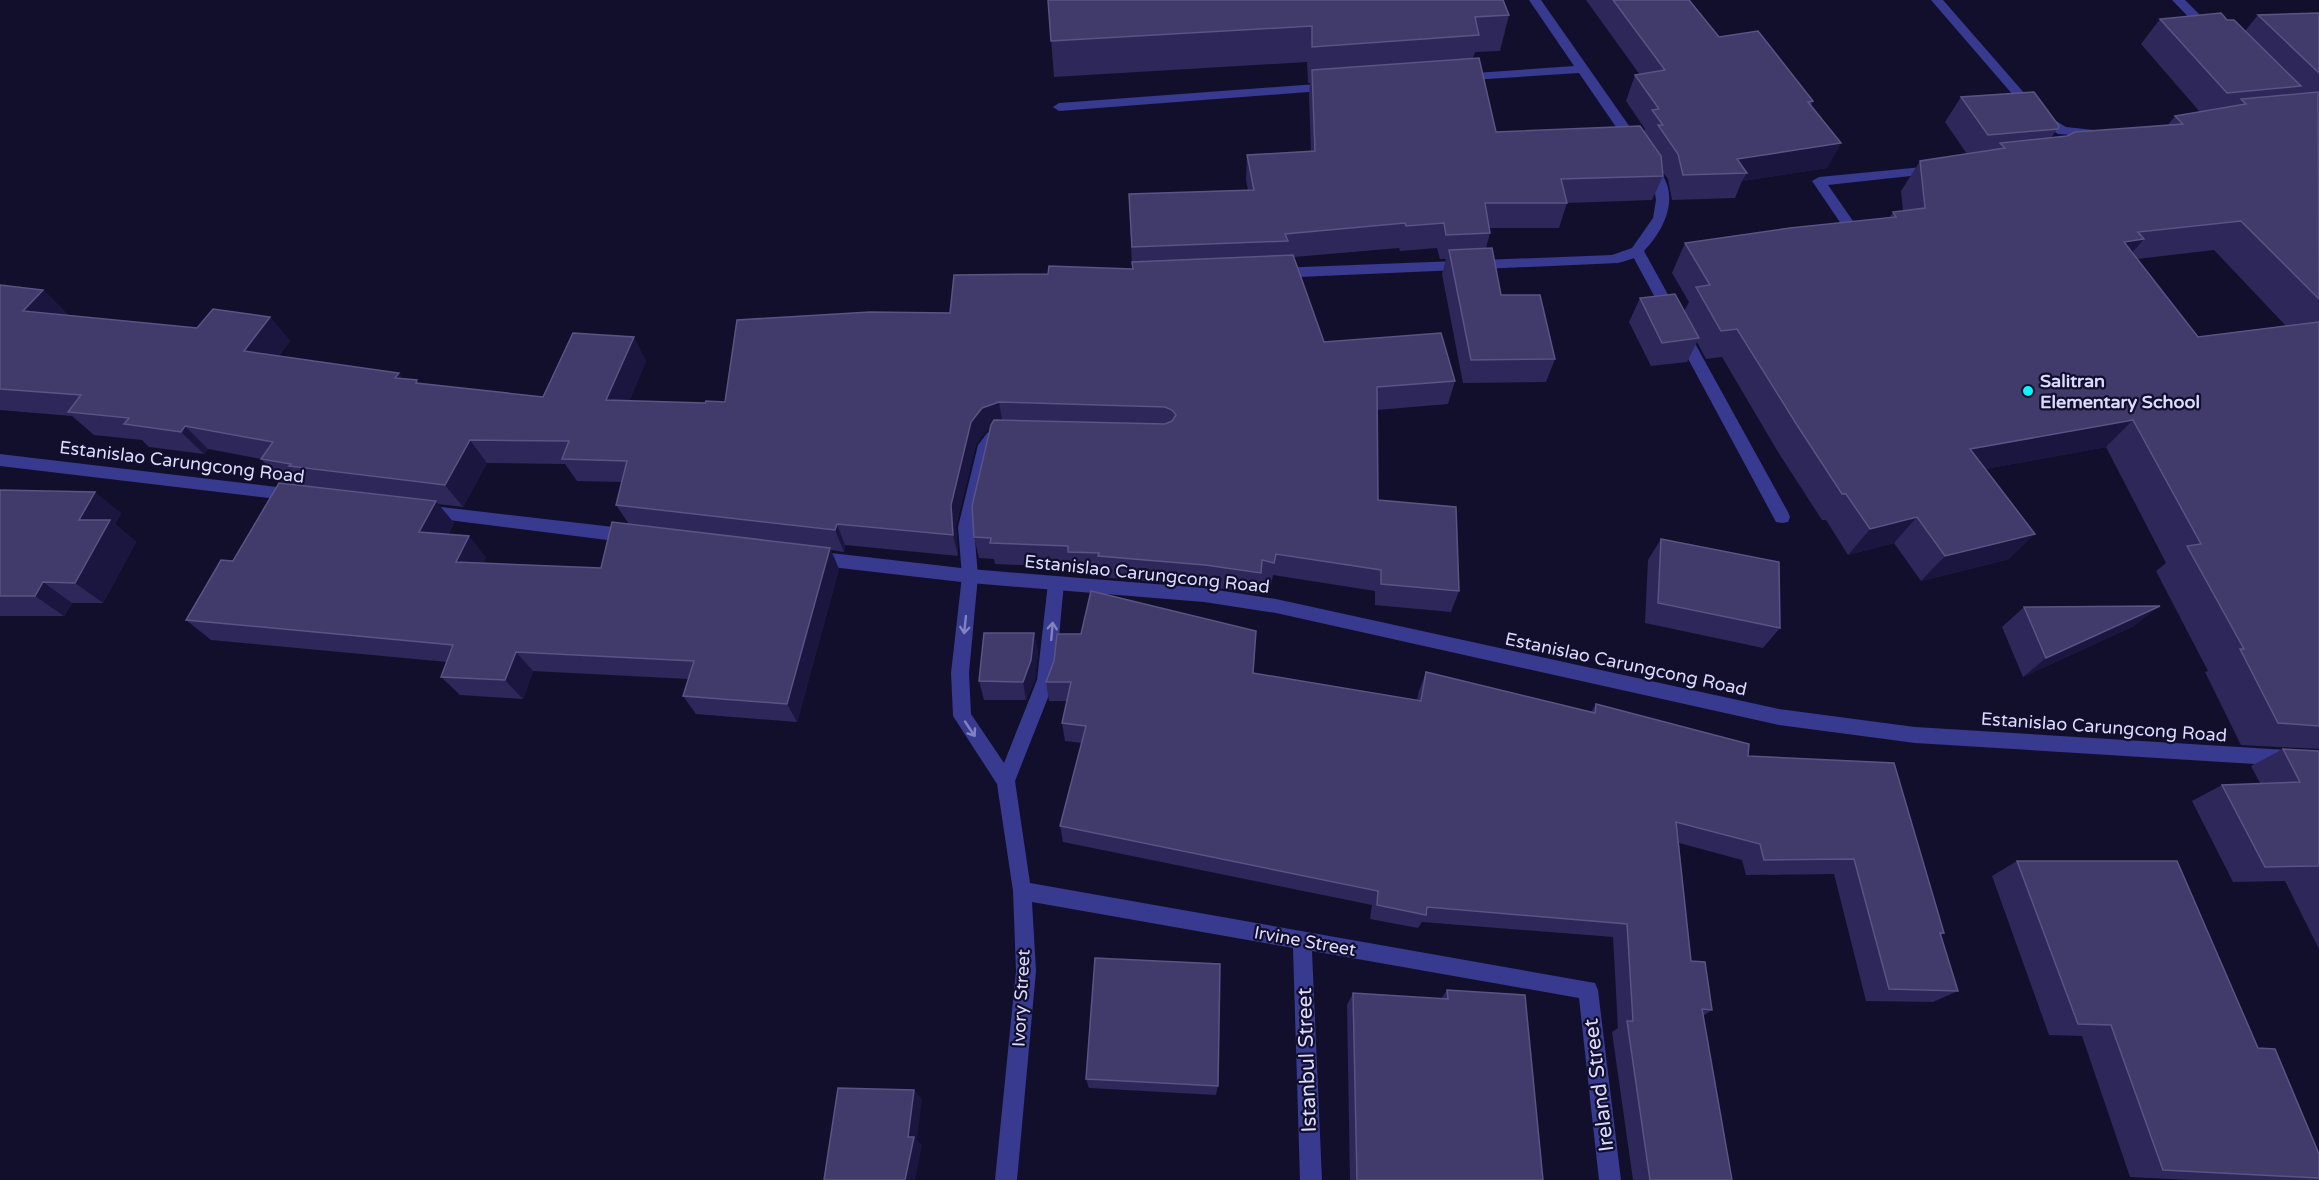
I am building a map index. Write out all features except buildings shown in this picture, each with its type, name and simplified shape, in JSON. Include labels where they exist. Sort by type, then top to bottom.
[{"type":"street","points":[[1258,274],[1613,260],[1637,251],[1660,219],[1663,200],[1659,180],[1534,0]]},
{"type":"street","points":[[1937,0],[2036,114],[2060,136],[2108,133]]},
{"type":"street","points":[[2178,0],[2219,42]]},
{"type":"street","points":[[1451,79],[1582,69]]},
{"type":"street","points":[[1059,107],[1344,86]]},
{"type":"street","points":[[1855,234],[1819,181],[1950,168]]},
{"type":"street","points":[[1637,251],[1782,517]]},
{"type":"street","name":"Ivory Street","points":[[1006,1180],[1026,971],[1022,891],[1006,781],[962,716],[960,673],[970,576],[966,527],[986,445],[992,437],[1003,432],[1026,433]]},
{"type":"street","name":"Estanislao Carungcong Road","points":[[0,460],[308,497]]},
{"type":"street","points":[[402,508],[651,538]]},
{"type":"street","name":"Estanislao Carungcong Road","points":[[793,555],[970,576],[1204,595],[1276,606],[1779,717],[1916,735],[2319,760]]},
{"type":"street","name":"Ivory Street","points":[[1006,781],[1046,680],[1056,583]]},
{"type":"street","name":"Irvine Street","points":[[1022,891],[1588,990]]},
{"type":"street","name":"Istanbul Street","points":[[1302,940],[1311,1180]]},
{"type":"street","name":"Ireland Street","points":[[1588,990],[1610,1180]]},
{"type":"place","name":"Salitran Elementary School","points":[[2028,391]]}]
